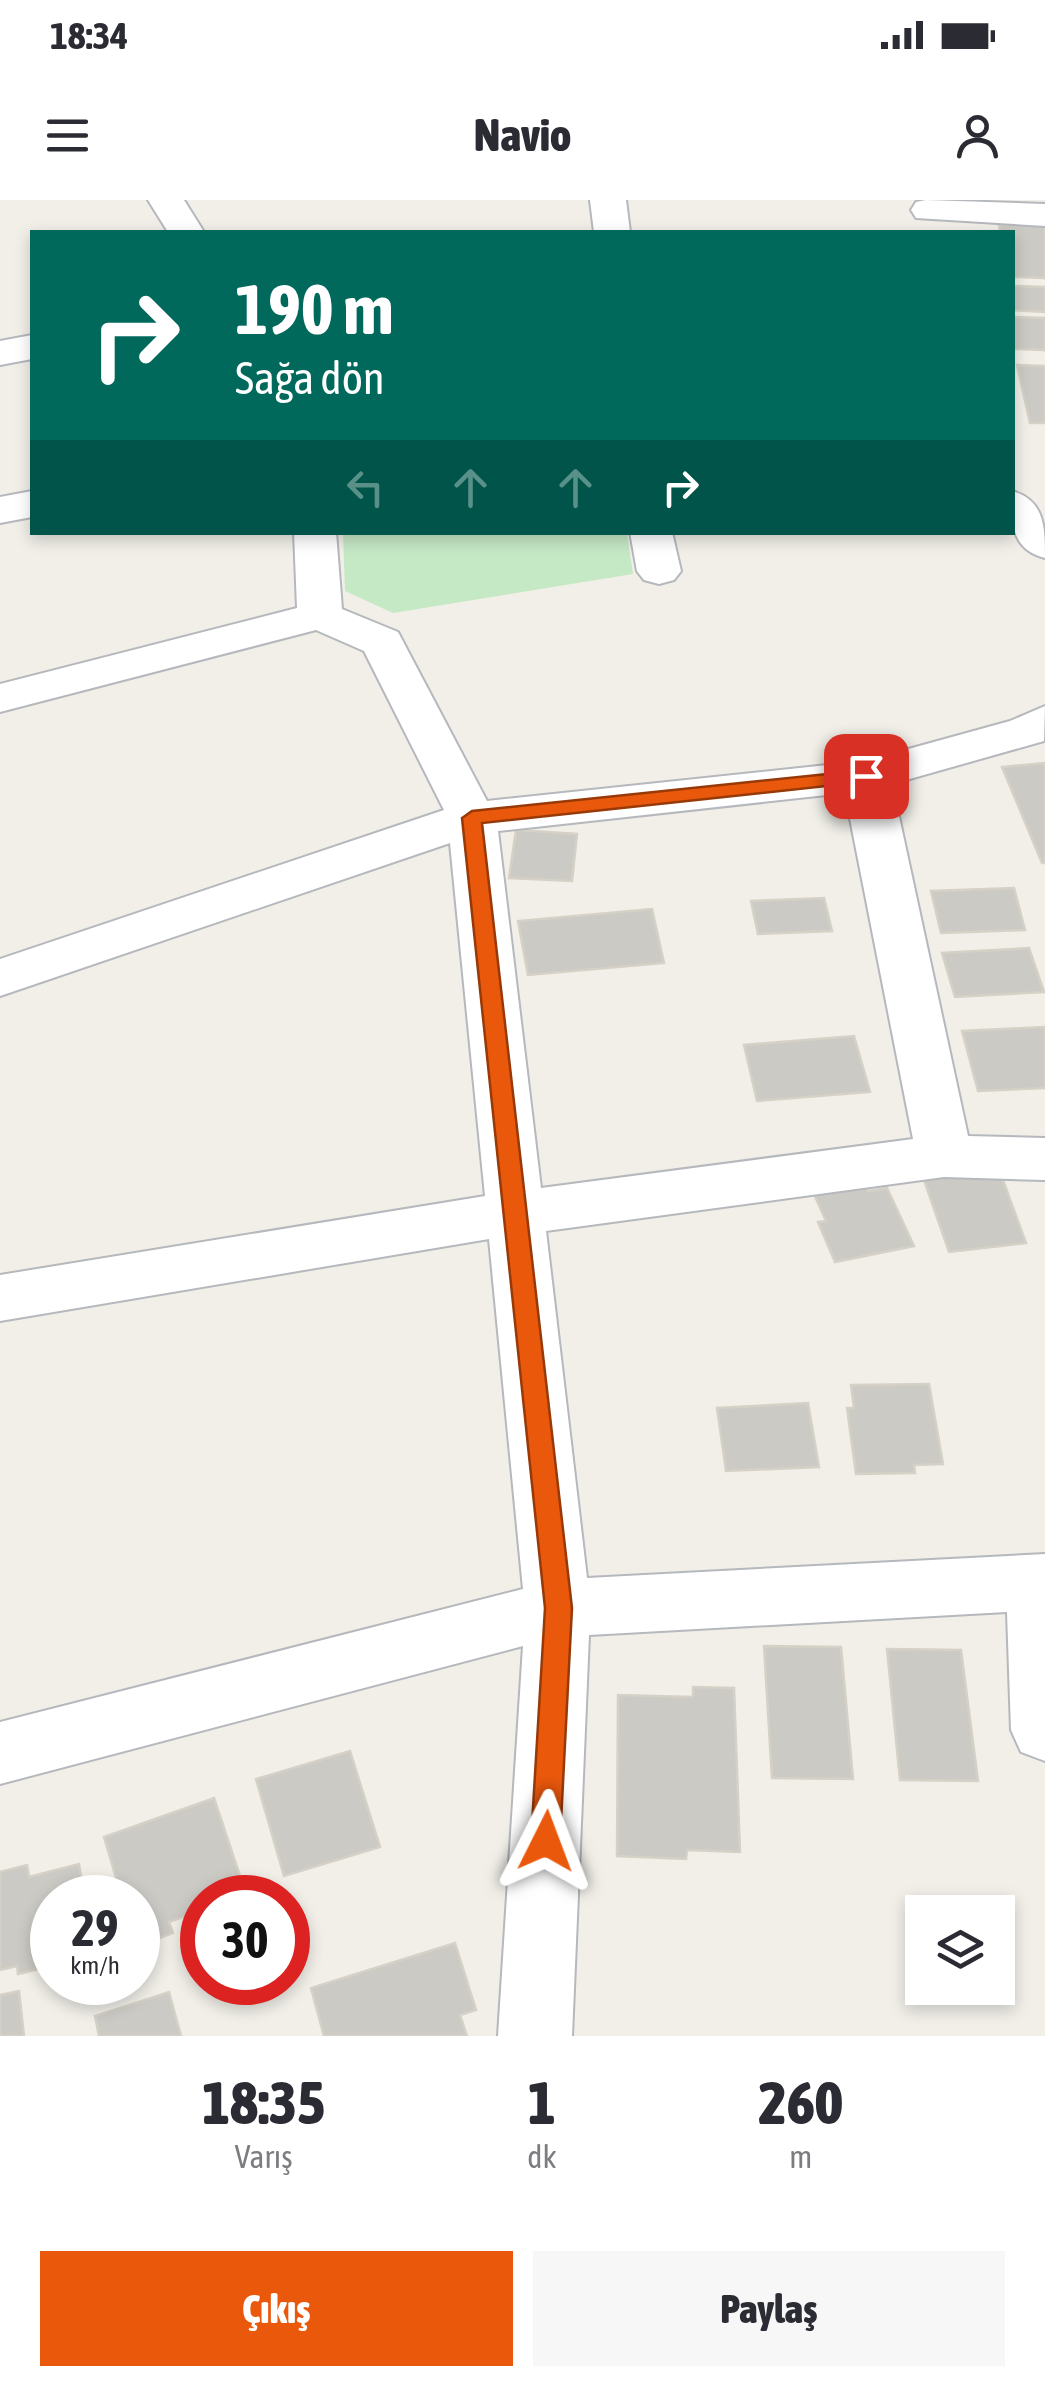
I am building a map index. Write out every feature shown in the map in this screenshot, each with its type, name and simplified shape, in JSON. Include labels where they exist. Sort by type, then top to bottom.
[{"type":"street","points":[[166,200],[185,230]]},
{"type":"street","points":[[608,200],[612,230]]},
{"type":"street","points":[[929,214],[1045,215]]},
{"type":"street","points":[[0,352],[30,347]]},
{"type":"street","points":[[0,510],[30,504]]},
{"type":"street","points":[[1015,508],[1045,545]]},
{"type":"street","points":[[315,535],[320,616]]},
{"type":"street","points":[[0,698],[320,616],[382,642],[472,818],[558,1608],[535,2036]]},
{"type":"street","points":[[0,978],[472,818],[866,776],[1027,731],[1045,722]]},
{"type":"street","points":[[866,776],[944,1156]]},
{"type":"street","points":[[0,1298],[516,1212],[944,1156],[1045,1159]]},
{"type":"street","points":[[0,1753],[558,1608],[1041,1582],[1045,1730]]},
{"type":"green space","points":[[343,535],[627,535],[633,574],[393,613],[345,591]]},
{"type":"building","points":[[999,224],[1045,225],[1045,278],[1015,277],[1015,230],[1000,230]]},
{"type":"building","points":[[1015,286],[1045,287],[1045,312],[1015,310]]},
{"type":"building","points":[[1015,317],[1045,318],[1045,350],[1015,349]]},
{"type":"building","points":[[1017,365],[1045,366],[1045,423],[1030,423]]},
{"type":"building","points":[[1045,763],[1045,863],[1042,863],[1002,767]]},
{"type":"building","points":[[516,830],[577,834],[572,881],[509,878]]},
{"type":"building","points":[[1014,888],[1025,930],[941,933],[931,891]]},
{"type":"building","points":[[824,898],[832,931],[758,934],[751,901]]},
{"type":"building","points":[[652,909],[664,963],[528,975],[518,921]]},
{"type":"building","points":[[1029,948],[1044,992],[955,997],[942,953]]},
{"type":"building","points":[[1045,1027],[1045,1088],[978,1091],[962,1031]]},
{"type":"building","points":[[854,1036],[870,1092],[757,1101],[744,1045]]},
{"type":"building","points":[[1000,1172],[1026,1243],[949,1252],[924,1180]]},
{"type":"building","points":[[863,1182],[868,1191],[887,1188],[914,1246],[835,1262],[818,1222],[826,1221],[813,1192]]},
{"type":"building","points":[[929,1384],[943,1464],[914,1465],[915,1473],[856,1474],[847,1408],[854,1408],[851,1385]]},
{"type":"building","points":[[808,1403],[819,1467],[726,1471],[717,1408]]},
{"type":"building","points":[[764,1646],[841,1647],[853,1779],[772,1778]]},
{"type":"building","points":[[887,1649],[961,1650],[978,1781],[900,1780]]},
{"type":"building","points":[[693,1687],[734,1688],[740,1852],[687,1850],[686,1859],[617,1856],[618,1695],[693,1697]]},
{"type":"building","points":[[350,1751],[380,1847],[284,1875],[256,1779]]},
{"type":"building","points":[[214,1798],[240,1875],[180,1875],[180,1918],[169,1922],[173,1933],[160,1938],[160,1875],[115,1875],[104,1837]]},
{"type":"building","points":[[79,1864],[81,1875],[37,1875]]},
{"type":"building","points":[[27,1865],[30,1971],[18,1974],[17,1966],[0,1970],[0,1872]]},
{"type":"building","points":[[455,1943],[476,2010],[460,2015],[467,2036],[324,2036],[311,1988]]},
{"type":"building","points":[[19,1991],[24,2036],[0,2036],[0,1995]]},
{"type":"building","points":[[169,1992],[181,2036],[99,2036],[95,2016],[129,2005],[160,2005],[160,1995]]},
{"type":"route","points":[[546,1841],[558,1608],[472,818],[866,776]]}]
